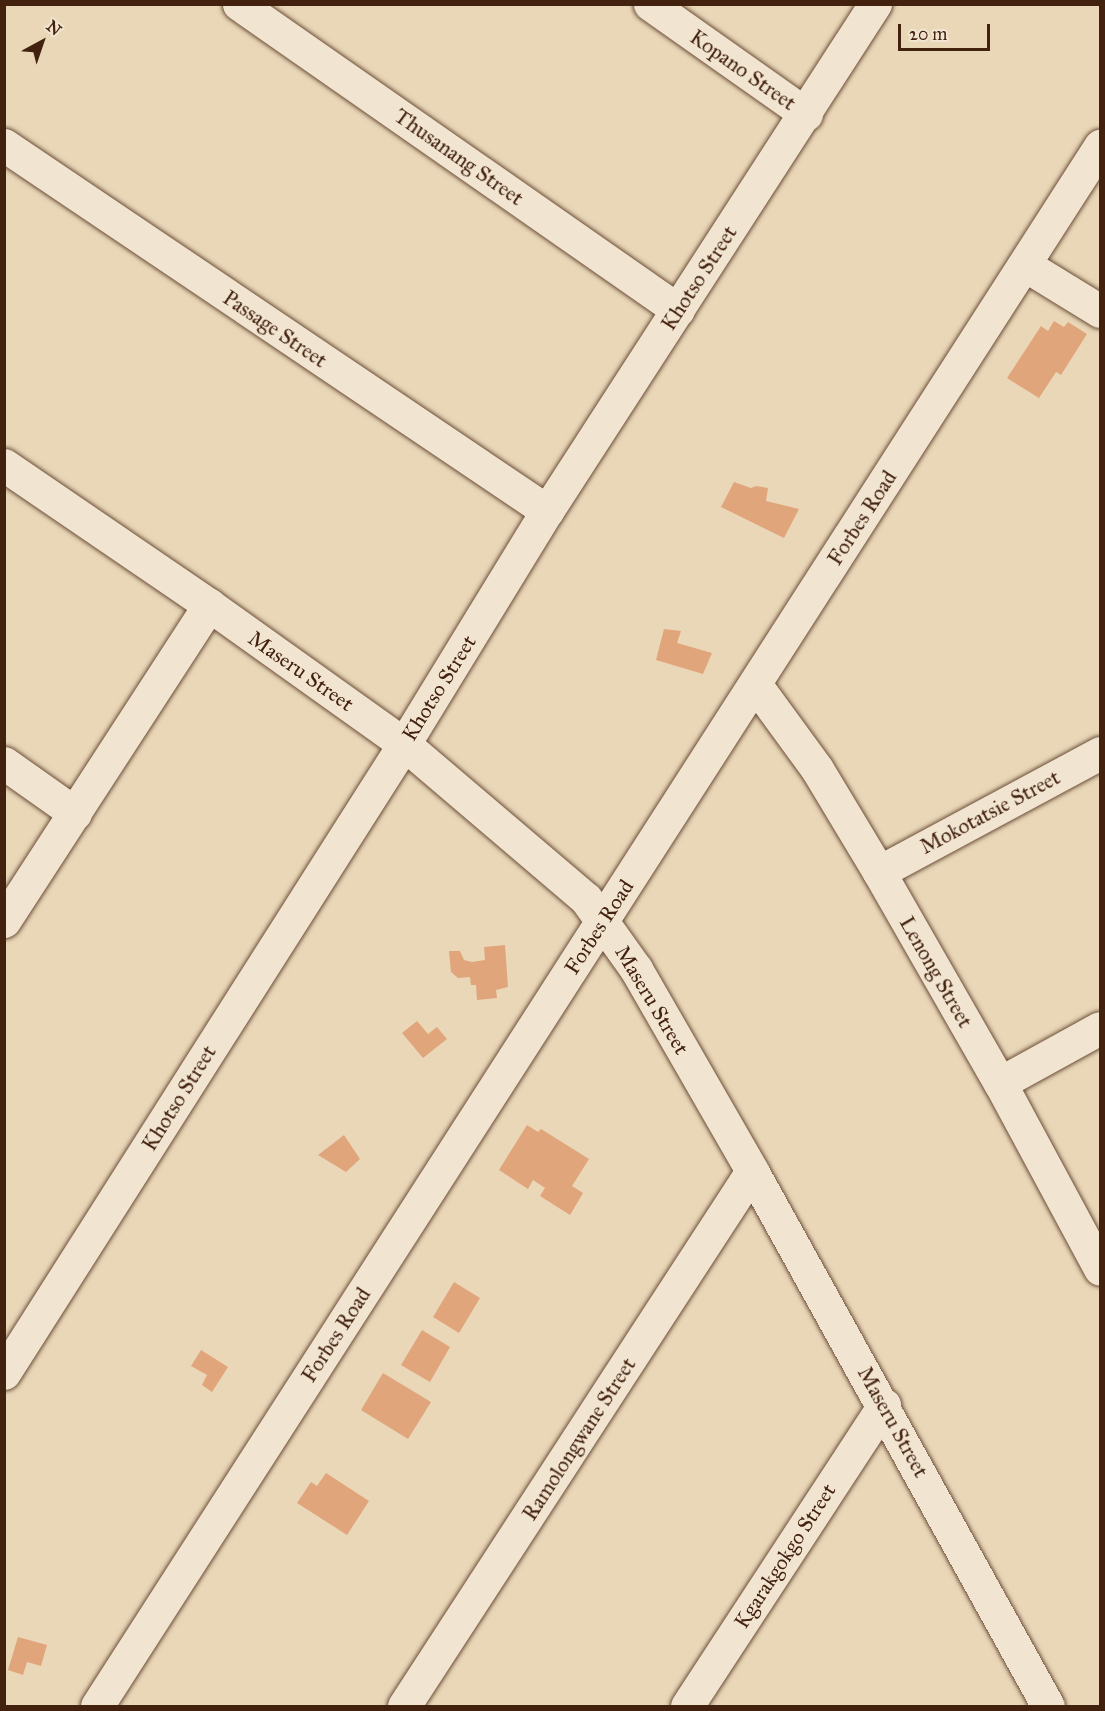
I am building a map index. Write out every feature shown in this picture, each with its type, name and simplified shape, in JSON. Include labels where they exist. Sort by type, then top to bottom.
[{"type":"street","name":"Thusanang Street","points":[[239,4],[678,310]]},
{"type":"street","name":"Kopano Street","points":[[650,4],[806,114]]},
{"type":"street","name":"Khotso Street","points":[[4,1373],[404,744],[547,512],[875,4]]},
{"type":"street","name":"Passage Street","points":[[4,145],[547,512]]},
{"type":"street","name":"Forbes Road","points":[[97,1707],[1101,146]]},
{"type":"street","points":[[1025,265],[1101,311]]},
{"type":"street","name":"Maseru Street","points":[[4,465],[209,605],[404,744],[577,889],[604,921],[636,969],[752,1171],[884,1405],[1048,1707]]},
{"type":"street","points":[[4,921],[209,605]]},
{"type":"street","name":"Lenong Street","points":[[755,684],[817,769],[879,872],[1000,1083],[1101,1269]]},
{"type":"street","name":"Mokotatsie Street","points":[[879,872],[1101,753]]},
{"type":"street","points":[[4,763],[75,813]]},
{"type":"street","points":[[1000,1083],[1101,1028]]},
{"type":"street","name":"Ramolongwane Street","points":[[405,1707],[752,1171]]},
{"type":"street","name":"Kgarakgokgo Street","points":[[687,1707],[884,1405]]},
{"type":"building","points":[[1054,321],[1064,327],[1068,322],[1087,334],[1061,375],[1056,372],[1039,398],[1007,378],[1041,326],[1048,331]]},
{"type":"building","points":[[734,482],[751,488],[756,486],[768,488],[766,501],[799,509],[784,538],[721,507]]},
{"type":"building","points":[[664,629],[681,631],[677,643],[712,653],[703,674],[656,660]]},
{"type":"building","points":[[505,945],[508,987],[496,990],[497,998],[477,1000],[476,985],[471,985],[470,977],[458,978],[451,972],[449,951],[460,951],[464,960],[472,962],[485,960],[484,947]]},
{"type":"building","points":[[417,1021],[428,1034],[437,1027],[447,1039],[423,1058],[402,1033]]},
{"type":"building","points":[[527,1125],[538,1132],[541,1129],[589,1159],[572,1186],[583,1193],[570,1215],[540,1196],[545,1188],[533,1180],[528,1189],[499,1170]]},
{"type":"building","points":[[344,1135],[360,1159],[346,1172],[318,1155]]},
{"type":"building","points":[[454,1282],[480,1298],[459,1333],[433,1317]]},
{"type":"building","points":[[422,1330],[450,1347],[430,1382],[401,1365]]},
{"type":"building","points":[[201,1350],[228,1367],[212,1392],[202,1385],[207,1375],[191,1366]]},
{"type":"building","points":[[383,1373],[431,1402],[408,1439],[361,1410]]},
{"type":"building","points":[[326,1473],[369,1501],[347,1535],[297,1503],[311,1482],[317,1486]]},
{"type":"building","points":[[18,1637],[47,1645],[41,1666],[27,1662],[23,1675],[8,1670]]}]
